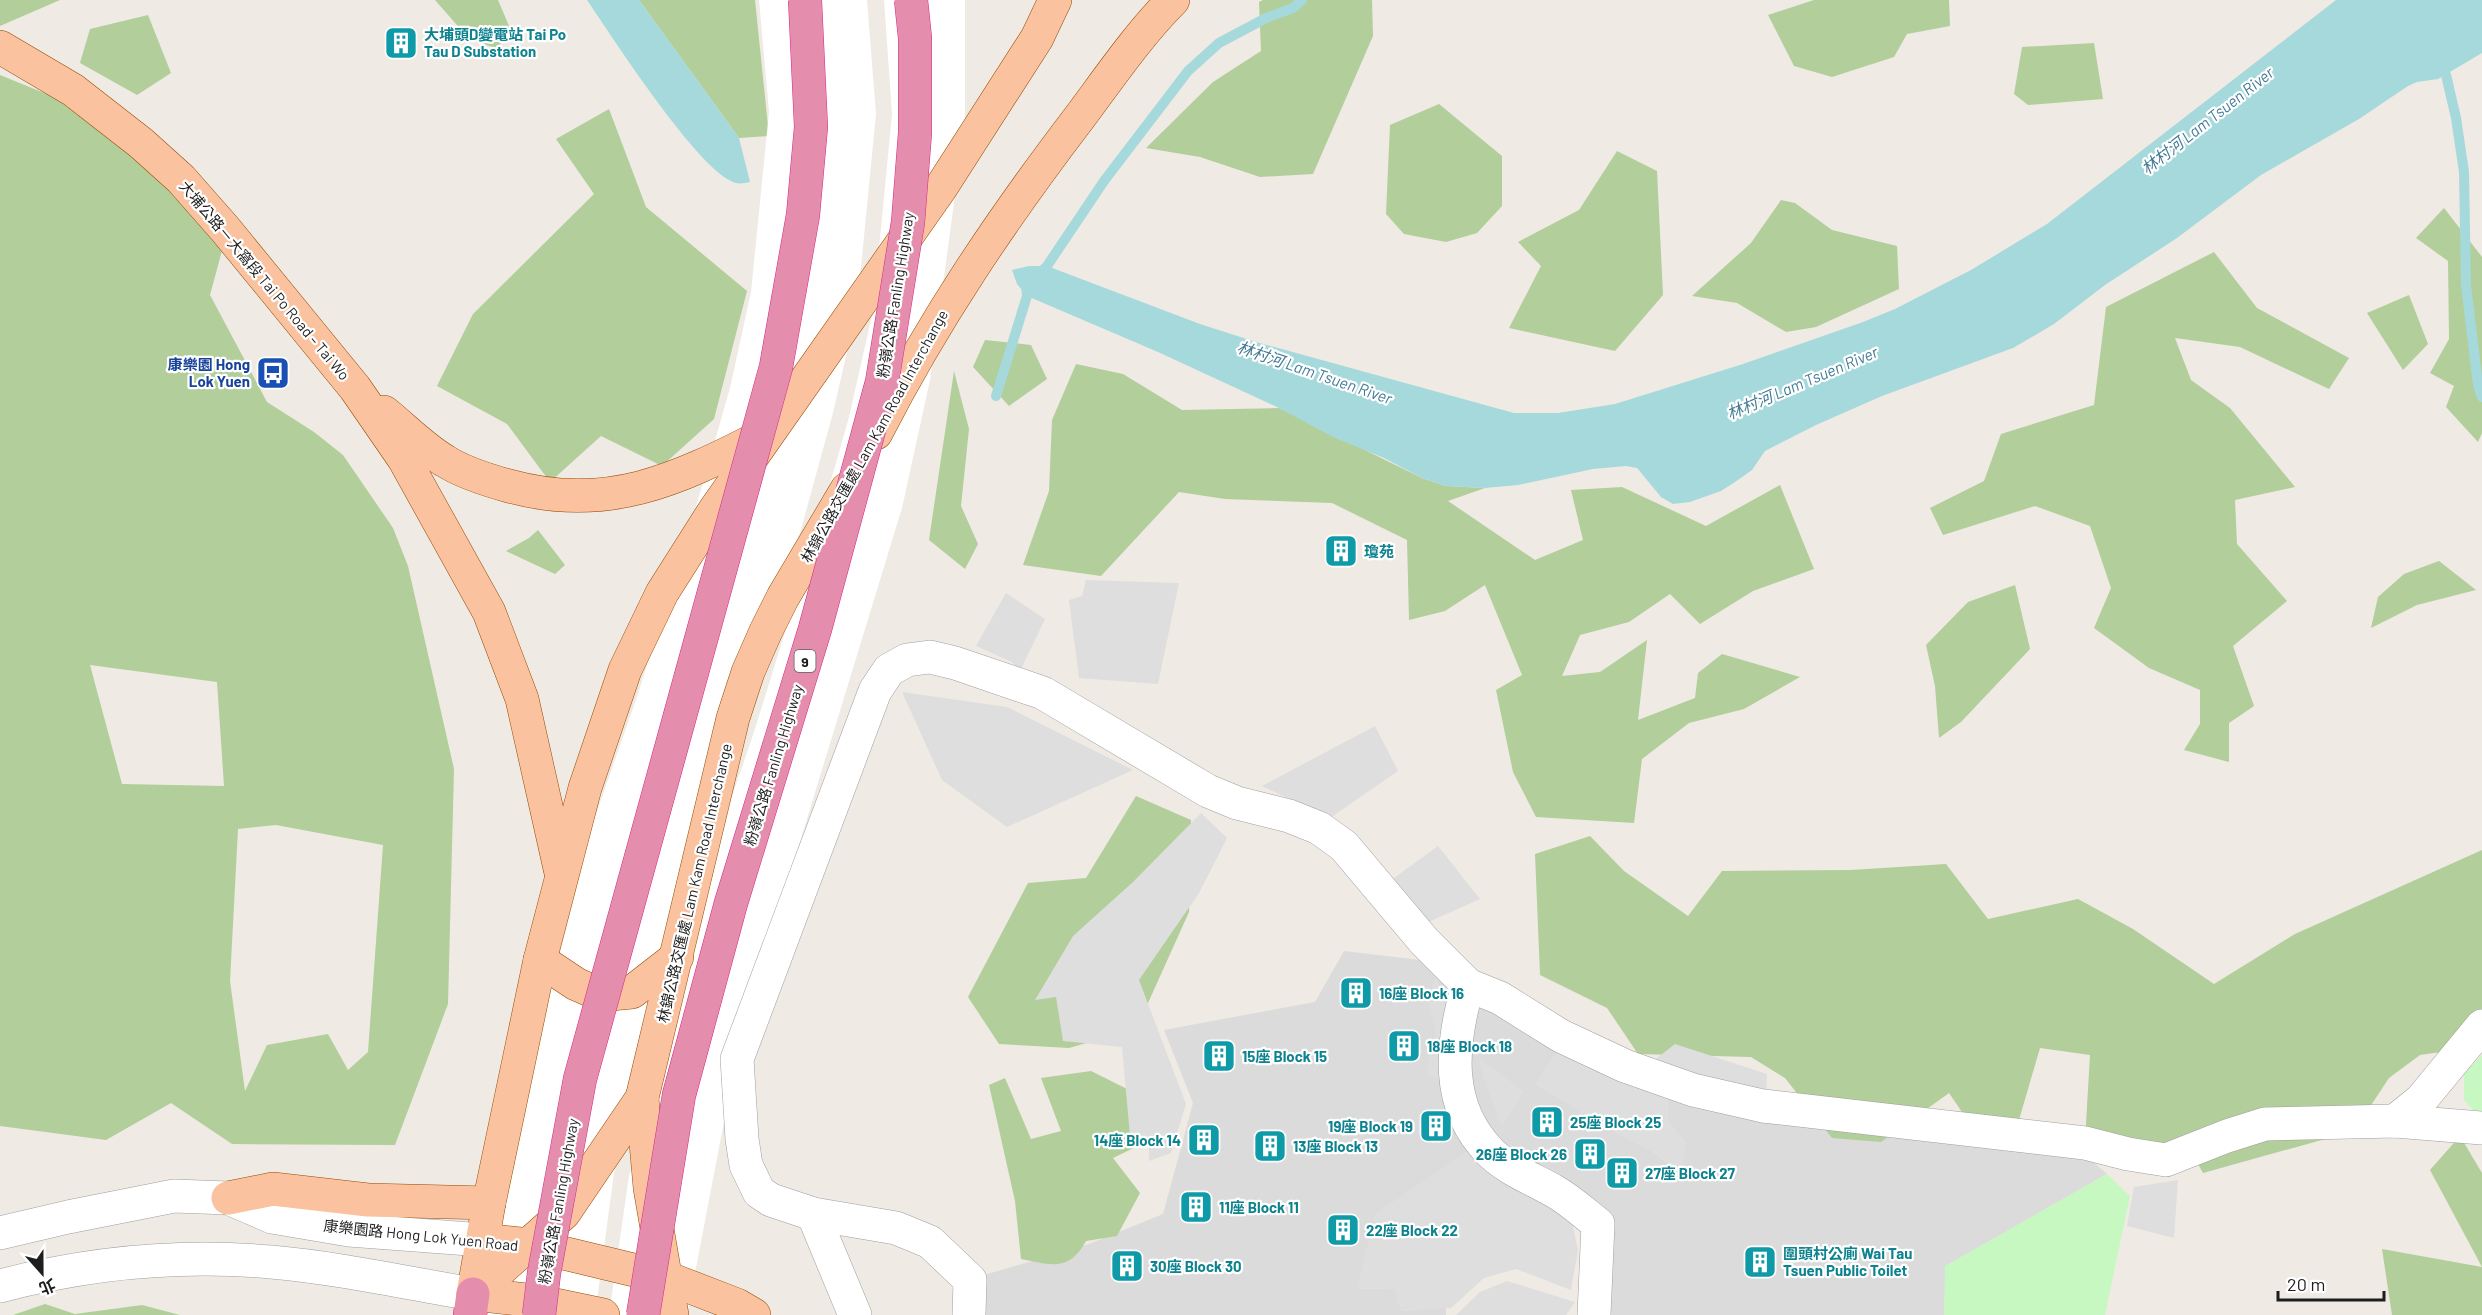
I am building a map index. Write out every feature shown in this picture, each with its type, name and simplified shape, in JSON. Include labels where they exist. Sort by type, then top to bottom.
[{"type":"highway","name":"粉嶺公路 Fanling Highway","points":[[539,1315],[544,1274],[580,1079],[776,368],[803,215],[811,127],[804,0]]},
{"type":"highway","name":"粉嶺公路 Fanling Highway","points":[[643,1315],[679,1095],[731,903],[815,629],[882,382],[908,222],[915,133],[915,38],[911,0]]},
{"type":"main road","points":[[472,1305],[489,1203],[540,960],[585,788],[625,670],[662,593],[714,511],[940,189],[1037,38],[1055,0]]},
{"type":"main road","name":"林錦公路交匯處 Lam Kam Road Interchange","points":[[672,1315],[650,1188],[642,1098],[733,718],[748,672],[783,597],[844,494],[911,364],[944,310],[1012,207],[1124,57],[1173,0]]},
{"type":"main road","name":"大埔公路－大窩段 Tai Po Road – Tai Wo","points":[[0,47],[74,90],[141,143],[182,180],[232,237],[355,388],[404,459],[489,612],[522,699],[562,878]]},
{"type":"main road","name":"大埔公路－大窩段 Tai Po Road – Tai Wo","points":[[355,388],[444,460],[483,479],[532,493],[582,497],[634,490],[696,470],[768,432]]},
{"type":"main road","points":[[540,960],[576,984],[601,995],[632,992],[677,957]]},
{"type":"main road","points":[[472,1305],[564,1213],[642,1098]]},
{"type":"main road","points":[[228,1198],[273,1189],[368,1200],[489,1203]]},
{"type":"main road","name":"康樂園路 Hong Lok Yuen Road","points":[[483,1240],[530,1245],[667,1278],[737,1305],[754,1315]]},
{"type":"main road","points":[[472,1305],[536,1301],[603,1315]]},
{"type":"street","points":[[969,1315],[970,1280],[930,1242],[896,1228],[813,1214],[771,1200],[759,1192],[746,1165],[737,1059],[875,692],[889,670],[907,660],[930,657],[955,663],[1043,693],[1208,791],[1237,803],[1289,816],[1319,828],[1344,846],[1424,940],[1468,985],[1500,998],[1561,1036],[1625,1066],[1693,1090],[1762,1106],[2085,1143],[2128,1154],[2166,1160],[2265,1124],[2395,1122],[2482,1128]]},
{"type":"street","points":[[1468,985],[1459,1016],[1456,1068],[1456,1085],[1465,1118],[1492,1153],[1526,1178],[1555,1191],[1598,1224],[1594,1315]]},
{"type":"street","points":[[2395,1122],[2421,1100],[2482,1026]]},
{"type":"street","name":"康樂園路 Hong Lok Yuen Road","points":[[0,1233],[174,1196],[228,1198],[272,1217],[349,1230],[483,1240]]},
{"type":"street","points":[[813,1214],[855,1315]]},
{"type":"street","points":[[0,1286],[95,1266],[133,1262],[226,1259],[314,1268],[472,1305]]},
{"type":"shaded area","points":[[1086,580],[1179,583],[1158,684],[1079,678],[1069,600],[1082,596]]},
{"type":"shaded area","points":[[1006,593],[1045,619],[1020,671],[1012,662],[976,646]]},
{"type":"shaded area","points":[[902,692],[1007,707],[1133,770],[1007,827],[942,780]]},
{"type":"shaded area","points":[[1375,726],[1398,771],[1330,818],[1262,786]]},
{"type":"shaded area","points":[[1201,813],[1227,838],[1199,893],[1139,980],[1186,1104],[1171,1153],[1149,1161],[1149,1138],[1130,1136],[1122,1047],[1063,1041],[1056,997],[1035,1000],[1073,936],[1133,882]]},
{"type":"shaded area","points":[[1438,846],[1480,899],[1424,924],[1390,881]]},
{"type":"shaded area","points":[[1344,951],[1429,961],[1561,1047],[1536,1084],[1619,1134],[1649,1149],[1680,1171],[1686,1144],[1668,1121],[1667,1090],[2083,1153],[2107,1174],[1946,1266],[1944,1315],[1602,1315],[1601,1217],[1571,1217],[1357,1289],[1395,1288],[1402,1311],[1446,1307],[1446,1315],[980,1315],[981,1276],[1089,1244],[1163,1214],[1193,1103],[1164,1030],[1315,1002]]},
{"type":"shaded area","points":[[1435,974],[1447,1005],[1444,1080],[1426,1074],[1436,1033],[1428,1003]]},
{"type":"shaded area","points":[[1675,1044],[1767,1074],[1766,1096],[1649,1064]]},
{"type":"shaded area","points":[[1561,1047],[1667,1090],[1668,1121],[1686,1144],[1681,1171],[1649,1149],[1619,1134],[1536,1084]]},
{"type":"shaded area","points":[[1479,1059],[1524,1091],[1502,1127],[1484,1079]]},
{"type":"shaded area","points":[[1468,1151],[1571,1217],[1578,1250],[1571,1290],[1516,1269],[1484,1278],[1451,1308],[1402,1311],[1395,1288],[1357,1289],[1375,1214]]},
{"type":"shaded area","points":[[2178,1180],[2174,1238],[2127,1226],[2134,1187]]},
{"type":"shaded area","points":[[1507,1281],[1575,1302],[1566,1315],[1456,1315],[1480,1292]]},
{"type":"green space","points":[[0,0],[60,0],[0,26]]},
{"type":"green space","points":[[435,0],[498,0],[512,33],[496,48],[470,40]]},
{"type":"green space","points":[[639,0],[755,0],[769,136],[739,138]]},
{"type":"green space","points":[[1263,0],[1372,0],[1373,36],[1313,174],[1260,177],[1200,157],[1146,148],[1213,82],[1261,51],[1259,2]]},
{"type":"green space","points":[[1814,0],[1949,0],[1950,26],[1907,34],[1894,57],[1832,77],[1794,66],[1768,15]]},
{"type":"green space","points":[[148,15],[171,73],[137,95],[80,63],[90,29]]},
{"type":"green space","points":[[2094,43],[2103,99],[2028,105],[2014,94],[2022,47]]},
{"type":"green space","points":[[0,75],[54,97],[177,191],[223,247],[210,295],[267,402],[314,432],[343,455],[393,528],[408,566],[454,769],[448,1004],[395,1145],[232,1144],[171,1103],[106,1140],[0,1126]],"holes":[[[90,665],[217,682],[224,786],[122,784]],[[276,825],[383,845],[368,1052],[348,1070],[328,1034],[267,1045],[245,1091],[230,981],[238,829]]]},
{"type":"green space","points":[[1439,104],[1502,156],[1502,206],[1477,233],[1446,242],[1404,234],[1386,214],[1390,125]]},
{"type":"green space","points":[[609,109],[646,207],[747,291],[714,419],[662,466],[601,436],[550,482],[507,424],[437,386],[473,314],[594,194],[556,139]]},
{"type":"green space","points":[[1617,151],[1657,171],[1663,295],[1615,351],[1509,328],[1541,266],[1518,242],[1579,210]]},
{"type":"green space","points":[[1781,200],[1795,203],[1832,230],[1897,246],[1899,289],[1816,327],[1786,332],[1737,303],[1692,296],[1751,243]]},
{"type":"green space","points":[[2444,208],[2482,257],[2482,433],[2478,442],[2446,407],[2454,386],[2430,373],[2449,339],[2448,261],[2416,238]]},
{"type":"green space","points":[[2214,252],[2257,308],[2349,358],[2329,389],[2240,347],[2175,338],[2191,380],[2230,408],[2295,487],[2235,500],[2237,544],[2287,601],[2233,646],[2254,706],[2229,723],[2229,762],[2184,750],[2200,724],[2200,690],[2149,668],[2094,628],[2111,588],[2090,526],[2035,506],[1943,535],[1930,508],[1984,481],[2001,434],[2094,405],[2106,307]]},
{"type":"green space","points":[[2409,295],[2428,344],[2403,370],[2367,313]]},
{"type":"green space","points":[[985,340],[1031,345],[1047,379],[1009,406],[973,367]]},
{"type":"green space","points":[[1076,364],[1123,374],[1182,410],[1279,408],[1422,478],[1446,486],[1485,488],[1448,501],[1535,560],[1583,540],[1571,490],[1622,487],[1706,526],[1780,485],[1814,569],[1753,591],[1700,624],[1670,594],[1629,622],[1580,635],[1562,676],[1600,672],[1647,640],[1638,720],[1695,698],[1698,673],[1722,654],[1800,677],[1744,709],[1689,723],[1642,759],[1634,823],[1536,817],[1513,772],[1496,690],[1522,675],[1485,585],[1445,611],[1409,620],[1407,540],[1332,503],[1225,499],[1179,492],[1101,576],[1023,565],[1049,491],[1052,420]]},
{"type":"green space","points":[[954,371],[969,429],[961,506],[978,544],[965,569],[929,540]]},
{"type":"green space","points":[[538,530],[565,565],[555,574],[506,551]]},
{"type":"green space","points":[[2439,561],[2476,590],[2417,605],[2371,628],[2378,597],[2404,574]]},
{"type":"green space","points":[[2015,585],[2030,649],[1961,722],[1939,738],[1935,686],[1926,645],[1968,602]]},
{"type":"green space","points":[[1136,796],[1191,820],[1189,912],[1148,1003],[1104,1038],[1069,1048],[999,1044],[968,997],[1028,883],[1086,878]]},
{"type":"green space","points":[[1590,836],[1624,871],[1688,916],[1722,871],[1851,870],[1946,864],[1988,919],[2078,899],[2133,929],[2214,984],[2295,934],[2482,850],[2482,1046],[2420,1055],[2389,1078],[2354,1131],[2203,1173],[2188,1146],[2085,1141],[2090,1055],[2040,1048],[2014,1137],[1986,1147],[1949,1093],[1881,1142],[1832,1138],[1785,1078],[1751,1057],[1638,1054],[1607,1008],[1540,975],[1535,854]]},
{"type":"green space","points":[[2482,1055],[2482,1115],[2477,1114],[2464,1100],[2464,1074]]},
{"type":"green space","points":[[1091,1071],[1135,1093],[1144,1143],[1113,1158],[1140,1193],[1117,1236],[1086,1241],[1073,1258],[1059,1264],[1021,1259],[1015,1201],[989,1085],[1005,1078],[1031,1139],[1061,1131],[1041,1078]]},
{"type":"green space","points":[[2460,1136],[2482,1173],[2482,1267],[2430,1170]]},
{"type":"green space","points":[[2107,1174],[2130,1196],[2105,1315],[1944,1315],[1945,1266]]},
{"type":"green space","points":[[2382,1249],[2482,1267],[2482,1315],[2392,1315]]},
{"type":"green space","points":[[45,1304],[75,1314],[142,1305],[180,1315],[13,1315]]},
{"type":"water","points":[[587,0],[639,0],[739,138],[750,182],[736,183],[720,174],[701,156],[635,71]]},
{"type":"water","name":"林村河 Lam Tsuen River","points":[[2336,0],[2482,0],[2482,53],[2438,79],[2417,82],[2408,86],[2359,119],[2261,175],[2177,238],[2105,285],[2054,324],[2013,348],[1882,396],[1816,425],[1765,451],[1752,470],[1721,491],[1690,502],[1673,504],[1661,497],[1637,468],[1626,466],[1593,469],[1518,485],[1485,488],[1446,486],[1422,478],[1158,352],[1027,296],[1017,284],[1012,270],[1029,266],[1047,266],[1200,324],[1256,342],[1514,413],[1558,413],[1615,404],[1743,364],[1863,322],[1895,309],[1971,270],[2047,224]]},
{"type":"pier","points":[[759,0],[867,0],[876,114],[857,308],[833,413],[803,522],[772,625],[696,851],[614,1173],[595,1315],[487,1315],[509,1153],[594,820],[638,694],[700,493],[730,388],[751,292],[769,112]]},
{"type":"pier","points":[[884,0],[965,0],[965,122],[930,380],[902,508],[740,1038],[687,1315],[609,1315],[629,1176],[712,855],[754,732],[818,526],[849,417],[873,311],[892,114]]},
{"type":"waterway","points":[[1038,275],[1047,266],[1104,181],[1188,71],[1219,43],[1266,18],[1293,8],[1302,0]]},
{"type":"waterway","points":[[2439,63],[2446,75],[2456,118],[2464,172],[2466,285],[2478,385],[2482,397]]},
{"type":"waterway","points":[[996,396],[1027,296],[1026,284]]},
{"type":"place","name":"大埔頭D變電站 Tai Po Tau D Substation","points":[[401,43]]},
{"type":"place","name":"康樂園 Hong Lok Yuen","points":[[273,373]]},
{"type":"place","name":"瓊苑","points":[[1341,551]]},
{"type":"place","name":"16座 Block 16","points":[[1356,993]]},
{"type":"place","name":"18座 Block 18","points":[[1404,1046]]},
{"type":"place","name":"15座 Block 15","points":[[1219,1056]]},
{"type":"place","name":"25座 Block 25","points":[[1547,1122]]},
{"type":"place","name":"19座 Block 19","points":[[1436,1126]]},
{"type":"place","name":"14座 Block 14","points":[[1204,1140]]},
{"type":"place","name":"13座 Block 13","points":[[1270,1146]]},
{"type":"place","name":"26座 Block 26","points":[[1590,1154]]},
{"type":"place","name":"27座 Block 27","points":[[1622,1173]]},
{"type":"place","name":"11座 Block 11","points":[[1196,1207]]},
{"type":"place","name":"22座 Block 22","points":[[1343,1230]]},
{"type":"place","name":"圍頭村公廁 Wai Tau Tsuen Public Toilet","points":[[1760,1262]]},
{"type":"place","name":"30座 Block 30","points":[[1127,1266]]}]
